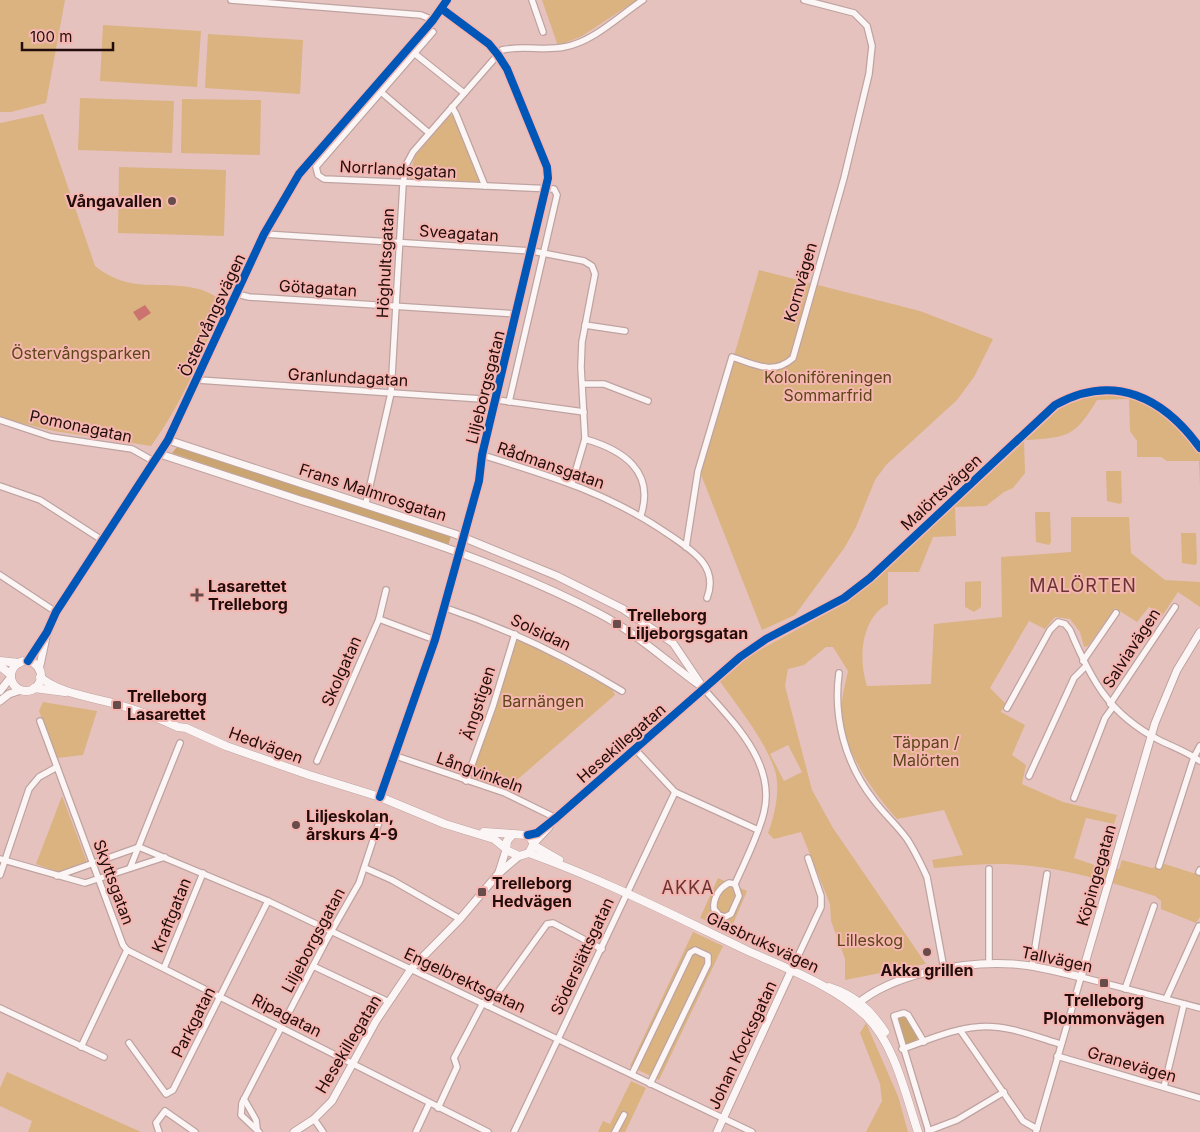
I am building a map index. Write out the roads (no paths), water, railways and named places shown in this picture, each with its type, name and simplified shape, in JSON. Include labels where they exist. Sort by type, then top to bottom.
[{"type":"main road","points":[[0,661],[28,662]]},
{"type":"main road","name":"Hedvägen","points":[[28,662],[46,682],[77,694],[186,728],[235,749],[380,797],[445,824],[494,839],[506,849],[519,856]]},
{"type":"main road","points":[[11,676],[19,663]]},
{"type":"main road","points":[[0,666],[11,676],[14,685],[21,690]]},
{"type":"main road","points":[[34,688],[40,674]]},
{"type":"main road","name":"Hedvägen","points":[[21,690],[34,688],[77,694]]},
{"type":"main road","name":"Hedvägen","points":[[445,824],[491,833],[528,835]]},
{"type":"main road","points":[[506,849],[507,841],[513,834]]},
{"type":"main road","points":[[519,856],[529,853],[534,844],[528,835]]},
{"type":"main road","name":"Glasbruksvägen","points":[[534,844],[585,874]]},
{"type":"main road","name":"Glasbruksvägen","points":[[529,853],[626,892],[857,1004],[886,1044],[924,1132]]},
{"type":"street","points":[[231,0],[421,15],[433,20]]},
{"type":"street","name":"Östervångsvägen","points":[[28,662],[47,632],[56,612],[168,440],[198,380],[264,234],[299,174],[433,20],[447,0]]},
{"type":"street","points":[[532,0],[543,32]]},
{"type":"street","points":[[498,55],[502,50],[510,48],[552,49],[566,47],[586,39],[643,0]]},
{"type":"street","name":"Kornvägen","points":[[686,547],[698,471],[732,357],[774,368],[784,366],[793,358],[844,178],[869,74],[872,46],[867,26],[854,13],[804,0]]},
{"type":"street","name":"Liljeborgsgatan","points":[[380,797],[435,640],[479,481],[482,455],[497,400],[546,188],[547,167],[507,69],[489,44],[442,9]]},
{"type":"street","name":"Norrlandsgatan","points":[[433,32],[316,167],[318,175],[324,179],[403,184],[546,188]]},
{"type":"street","points":[[414,53],[464,93]]},
{"type":"street","name":"Höghultsgatan","points":[[366,503],[391,393],[399,243],[406,165],[413,152],[498,55]]},
{"type":"street","points":[[381,92],[429,133]]},
{"type":"street","points":[[452,108],[460,123],[485,186]]},
{"type":"street","name":"Liljeborgsgatan","points":[[509,402],[557,195],[554,189],[546,188]]},
{"type":"street","name":"Sveagatan","points":[[264,234],[532,251],[584,261],[592,266],[595,274],[585,325]]},
{"type":"street","name":"Götagatan","points":[[237,294],[249,297],[517,314]]},
{"type":"street","points":[[572,483],[585,438],[581,367],[585,325],[625,332]]},
{"type":"street","name":"Granlundagatan","points":[[198,380],[497,400],[584,412]]},
{"type":"street","points":[[583,384],[604,384],[648,401]]},
{"type":"street","name":"Malörtsvägen","points":[[704,689],[751,648],[844,598],[870,578],[1039,419],[1055,405],[1070,397],[1092,391],[1112,390],[1148,399],[1176,419],[1200,448]]},
{"type":"street","name":"Pomonagatan","points":[[0,420],[51,437],[132,449],[155,462]]},
{"type":"street","points":[[585,438],[615,450],[628,460],[638,472],[645,488],[641,515]]},
{"type":"street","name":"Frans Malmrosgatan","points":[[168,440],[366,503],[463,537],[596,594],[652,627],[673,644],[704,689],[751,747],[761,766],[766,786],[765,803],[758,830],[735,884]]},
{"type":"street","name":"Frans Malmrosgatan","points":[[160,454],[458,553],[514,574],[600,614],[641,639],[704,689]]},
{"type":"street","name":"Rådmansgatan","points":[[482,455],[572,483],[641,515],[700,558],[706,566],[710,578],[711,589],[707,598]]},
{"type":"street","points":[[0,486],[40,500],[102,540]]},
{"type":"street","points":[[0,575],[56,612]]},
{"type":"street","name":"Skolgatan","points":[[317,761],[379,619],[386,590]]},
{"type":"street","name":"Solsidan","points":[[443,607],[515,634],[564,658],[622,691]]},
{"type":"street","name":"Salviavägen","points":[[1074,798],[1105,718],[1175,607]]},
{"type":"street","points":[[1029,776],[1074,678],[1116,613]]},
{"type":"street","points":[[379,619],[435,640]]},
{"type":"street","points":[[1007,708],[1050,630],[1058,622],[1065,624],[1070,630],[1084,664],[1112,706],[1121,715],[1151,735],[1197,759]]},
{"type":"street","name":"Östervångsvägen","points":[[40,674],[47,632]]},
{"type":"street","name":"Köpingegatan","points":[[1036,1130],[1151,735],[1166,694],[1200,632]]},
{"type":"street","name":"Ängstigen","points":[[466,781],[493,706],[515,634]]},
{"type":"street","points":[[839,673],[839,715],[842,736],[849,758],[872,798],[907,839],[927,877],[944,969]]},
{"type":"street","points":[[0,691],[11,676]]},
{"type":"street","name":"Hesekillegatan","points":[[528,835],[537,833],[556,818],[704,689]]},
{"type":"street","points":[[0,701],[12,692],[21,690]]},
{"type":"street","name":"Skyttsgatan","points":[[40,721],[123,945],[127,950],[81,1047]]},
{"type":"street","points":[[130,868],[180,743]]},
{"type":"street","points":[[1159,866],[1200,746]]},
{"type":"street","points":[[635,750],[676,792],[758,830]]},
{"type":"street","name":"Långvinkeln","points":[[394,755],[505,793],[556,818]]},
{"type":"street","points":[[0,875],[2,860],[29,789],[39,777],[58,767]]},
{"type":"street","name":"Söderslättsgatan","points":[[514,1132],[602,949],[626,892],[676,792]]},
{"type":"street","name":"Liljeborgsgatan","points":[[258,1131],[256,1120],[244,1099],[365,868],[381,816]]},
{"type":"street","name":"Hesekillegatan","points":[[534,844],[556,818]]},
{"type":"street","points":[[57,876],[139,846]]},
{"type":"street","name":"Engelbrektsgatan","points":[[139,846],[268,901],[752,1132]]},
{"type":"street","name":"Hesekillegatan","points":[[498,874],[506,849]]},
{"type":"street","name":"Hesekillegatan","points":[[294,1132],[314,1119],[332,1100],[389,1002],[411,969],[460,919],[498,874],[519,856]]},
{"type":"street","points":[[2,860],[84,883],[99,880],[165,857]]},
{"type":"street","name":"Johan Kocksgatan","points":[[717,1132],[821,907],[821,896],[808,858]]},
{"type":"street","points":[[365,868],[406,887],[460,919]]},
{"type":"street","points":[[989,870],[989,964]]},
{"type":"street","name":"Kraftgatan","points":[[164,968],[203,873]]},
{"type":"street","points":[[1032,966],[1046,874]]},
{"type":"street","points":[[729,883],[735,884],[739,896],[731,914],[725,917],[719,915],[714,909],[713,903],[721,887],[729,883]]},
{"type":"street","name":"Parkgatan","points":[[129,1044],[166,1094],[170,1093],[222,997],[268,901]]},
{"type":"street","points":[[1124,989],[1154,906]]},
{"type":"street","points":[[438,1108],[457,1066],[454,1058],[486,1004],[547,924],[553,923],[602,949]]},
{"type":"street","points":[[1166,999],[1199,926]]},
{"type":"street","name":"Ripagatan","points":[[127,950],[429,1104],[488,1132]]},
{"type":"street","points":[[632,1074],[690,954],[695,950],[702,952],[708,956],[708,964],[650,1084]]},
{"type":"street","name":"Tallvägen","points":[[857,1004],[881,987],[944,969],[989,964],[1032,966],[1200,1008]]},
{"type":"street","points":[[313,966],[389,1002]]},
{"type":"street","points":[[1164,1088],[1184,1004]]},
{"type":"street","points":[[0,1008],[104,1058]]},
{"type":"street","points":[[924,1042],[908,1015],[904,1013],[894,1016],[924,1132],[956,1120],[1004,1092]]},
{"type":"street","points":[[902,1050],[960,1030],[978,1026],[999,1028],[1060,1044]]},
{"type":"street","points":[[960,1030],[1023,1122],[1036,1130]]},
{"type":"street","name":"Granevägen","points":[[1056,1056],[1200,1098]]},
{"type":"street","points":[[416,1132],[429,1104]]},
{"type":"street","points":[[159,1132],[156,1124],[165,1111],[195,1132]]},
{"type":"street","points":[[615,1132],[624,1115]]},
{"type":"street","points":[[314,1119],[323,1132]]},
{"type":"place","name":"Vångavallen","points":[[172,201]]},
{"type":"place","name":"Lasarettet Trelleborg","points":[[197,595]]},
{"type":"place","name":"Trelleborg Liljeborgsgatan","points":[[617,624]]},
{"type":"place","name":"Trelleborg Lasarettet","points":[[117,705]]},
{"type":"place","name":"Liljeskolan, årskurs 4-9","points":[[296,825]]},
{"type":"place","name":"Trelleborg Hedvägen","points":[[482,892]]},
{"type":"place","name":"Akka grillen","points":[[927,952]]},
{"type":"place","name":"Trelleborg Plommonvägen","points":[[1104,983]]},
{"type":"district","name":"MALÖRTEN","points":[[1083,585]]},
{"type":"district","name":"AKKA","points":[[688,887]]},
{"type":"park label","name":"Östervångsparken","points":[[81,353]]},
{"type":"park label","name":"Koloniföreningen Sommarfrid","points":[[828,386]]},
{"type":"park label","name":"Barnängen","points":[[543,701]]},
{"type":"park label","name":"Täppan / Malörten","points":[[926,751]]},
{"type":"park label","name":"Lilleskog","points":[[870,940]]}]
